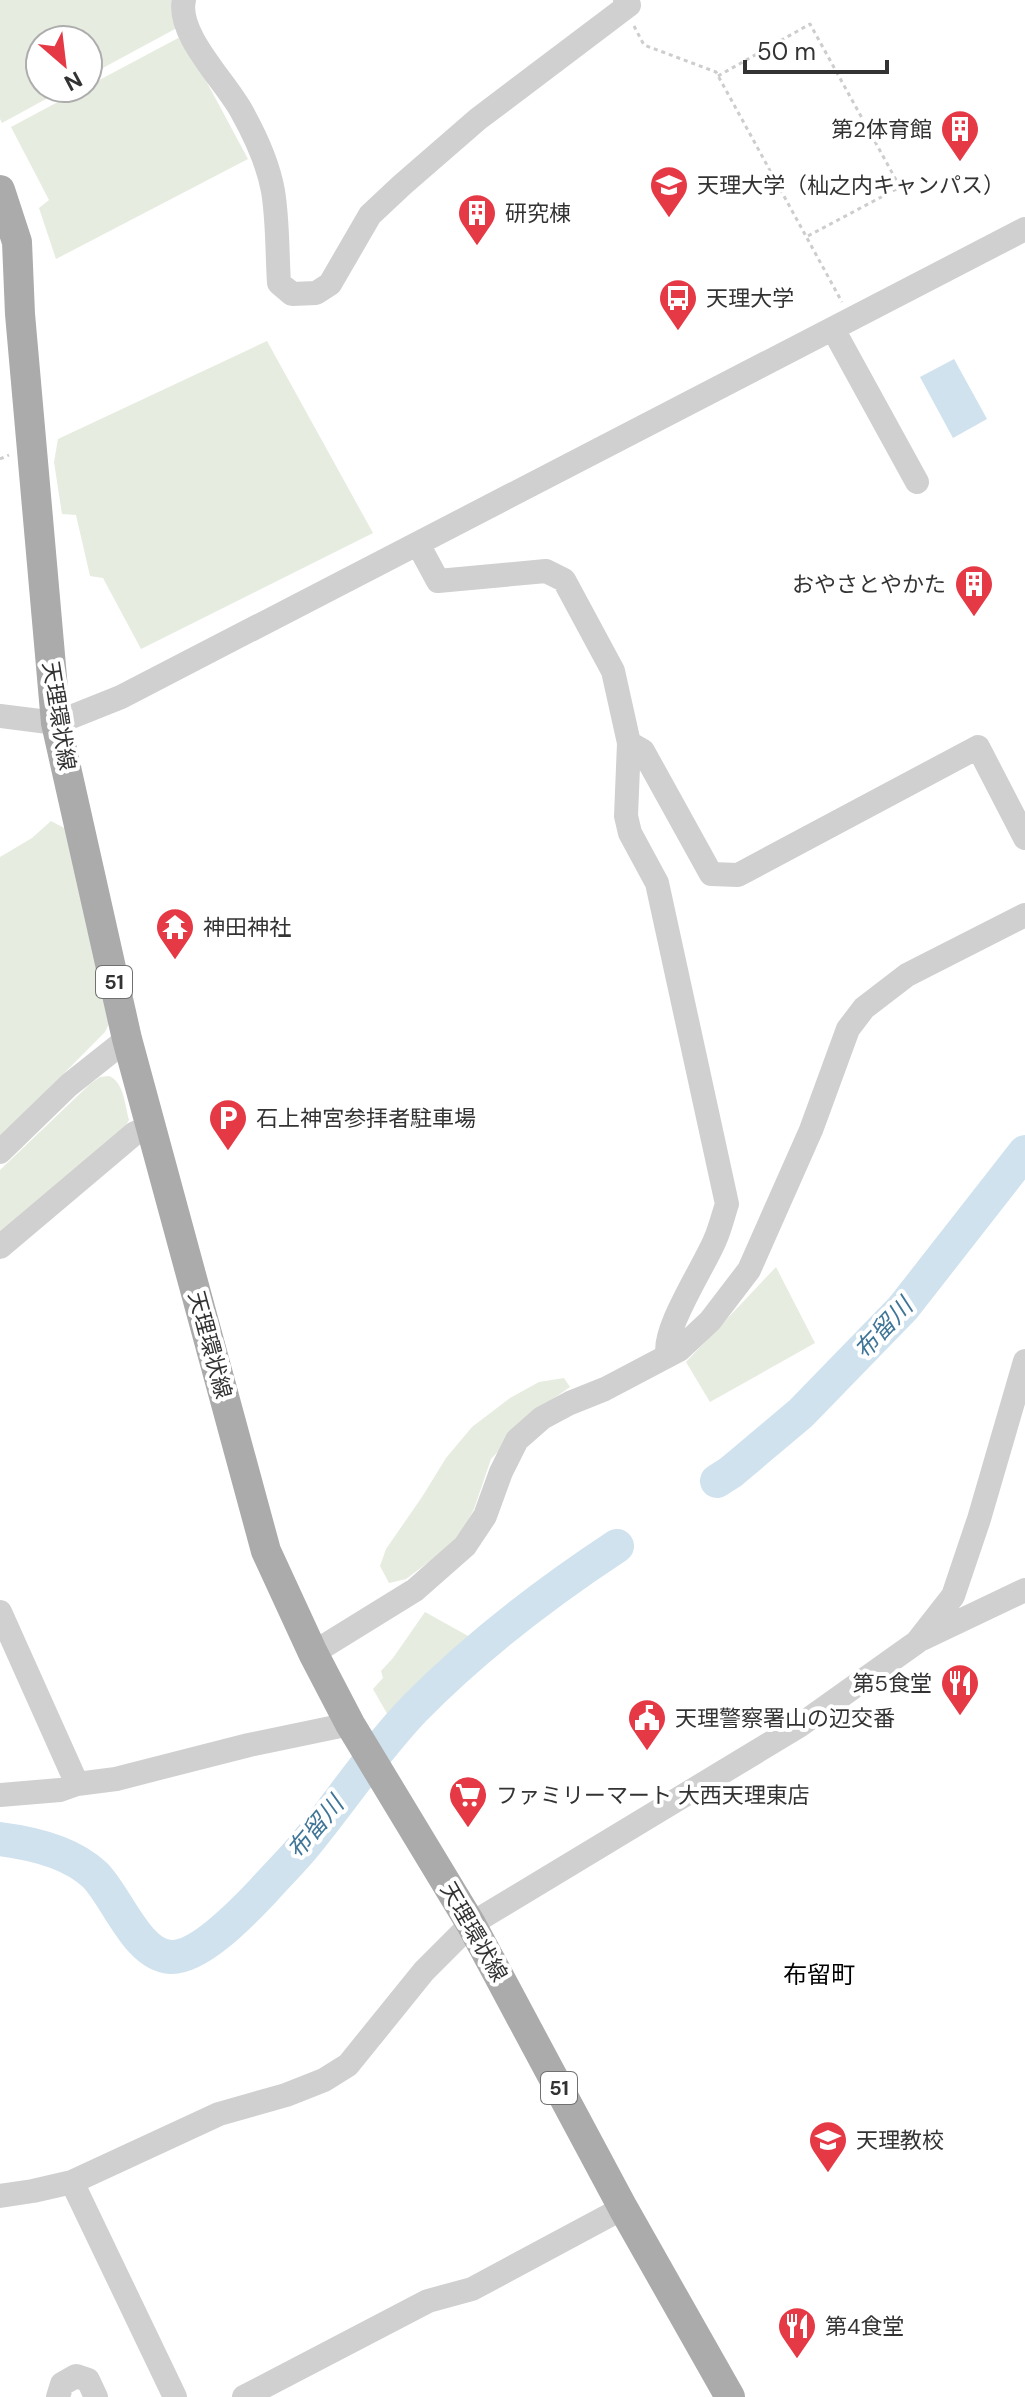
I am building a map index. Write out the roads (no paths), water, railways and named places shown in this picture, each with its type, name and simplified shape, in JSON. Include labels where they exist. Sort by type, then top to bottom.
[{"type":"main road","name":"天理環状線","points":[[0,190],[17,242],[20,314],[56,723],[127,1039],[266,1551],[313,1653],[356,1734],[471,1924],[623,2208],[730,2397]]},
{"type":"street","points":[[184,0],[181,11],[189,31],[240,109],[262,151],[273,192],[279,283],[292,294],[316,293],[330,284],[370,215],[478,119],[625,4]]},
{"type":"street","points":[[0,716],[56,723],[121,697],[1025,229]]},
{"type":"street","points":[[833,329],[917,482]]},
{"type":"street","points":[[418,544],[438,581],[546,571],[564,580],[613,671],[629,743],[626,816],[630,833],[657,883],[727,1204],[716,1240],[671,1329],[665,1347],[668,1355]]},
{"type":"street","points":[[629,743],[643,751],[711,874],[738,875],[978,747],[1025,838]]},
{"type":"street","points":[[313,1653],[415,1590],[465,1546],[485,1516],[517,1440],[542,1418],[679,1350],[710,1321],[749,1270],[811,1130],[848,1029],[864,1008],[907,975],[1025,915]]},
{"type":"street","points":[[0,1152],[69,1085],[127,1039]]},
{"type":"street","points":[[0,1247],[135,1133],[152,1126]]},
{"type":"street","points":[[917,1642],[953,1596],[1025,1361]]},
{"type":"street","points":[[0,2196],[72,2182],[219,2114],[286,2095],[324,2080],[348,2065],[424,1971],[471,1924],[799,1726],[917,1642],[1025,1590]]},
{"type":"street","points":[[0,1612],[77,1784]]},
{"type":"street","points":[[0,1795],[60,1790],[77,1784],[116,1779],[249,1745],[356,1734]]},
{"type":"street","points":[[72,2182],[175,2397]]},
{"type":"street","points":[[244,2397],[428,2301],[472,2289],[623,2208]]},
{"type":"street","points":[[58,2397],[62,2384],[76,2376],[88,2380],[96,2397]]},
{"type":"water","points":[[954,359],[987,419],[953,438],[920,377]]},
{"type":"waterway","name":"布留川","points":[[717,1481],[801,1413],[903,1308],[1025,1152]]},
{"type":"waterway","name":"布留川","points":[[0,1839],[50,1850],[85,1867],[103,1885],[138,1936],[159,1954],[171,1957],[195,1950],[233,1921],[294,1858],[385,1742],[437,1686],[511,1622],[617,1546]]},
{"type":"place","name":"第2体育館","points":[[960,163]]},
{"type":"place","name":"天理大学（杣之内キャンパス）","points":[[669,219]]},
{"type":"place","name":"研究棟","points":[[477,247]]},
{"type":"place","name":"天理大学","points":[[678,332]]},
{"type":"place","name":"おやさとやかた","points":[[974,618]]},
{"type":"place","name":"神田神社","points":[[175,961]]},
{"type":"place","name":"石上神宮参拝者駐車場","points":[[228,1152]]},
{"type":"place","name":"第5食堂","points":[[960,1717]]},
{"type":"place","name":"天理警察署山の辺交番","points":[[647,1752]]},
{"type":"place","name":"ファミリーマート 大西天理東店","points":[[468,1829]]},
{"type":"place","name":"天理教校","points":[[828,2174]]},
{"type":"place","name":"第4食堂","points":[[797,2360]]},
{"type":"district","name":"布留町","points":[[819,1974]]}]
